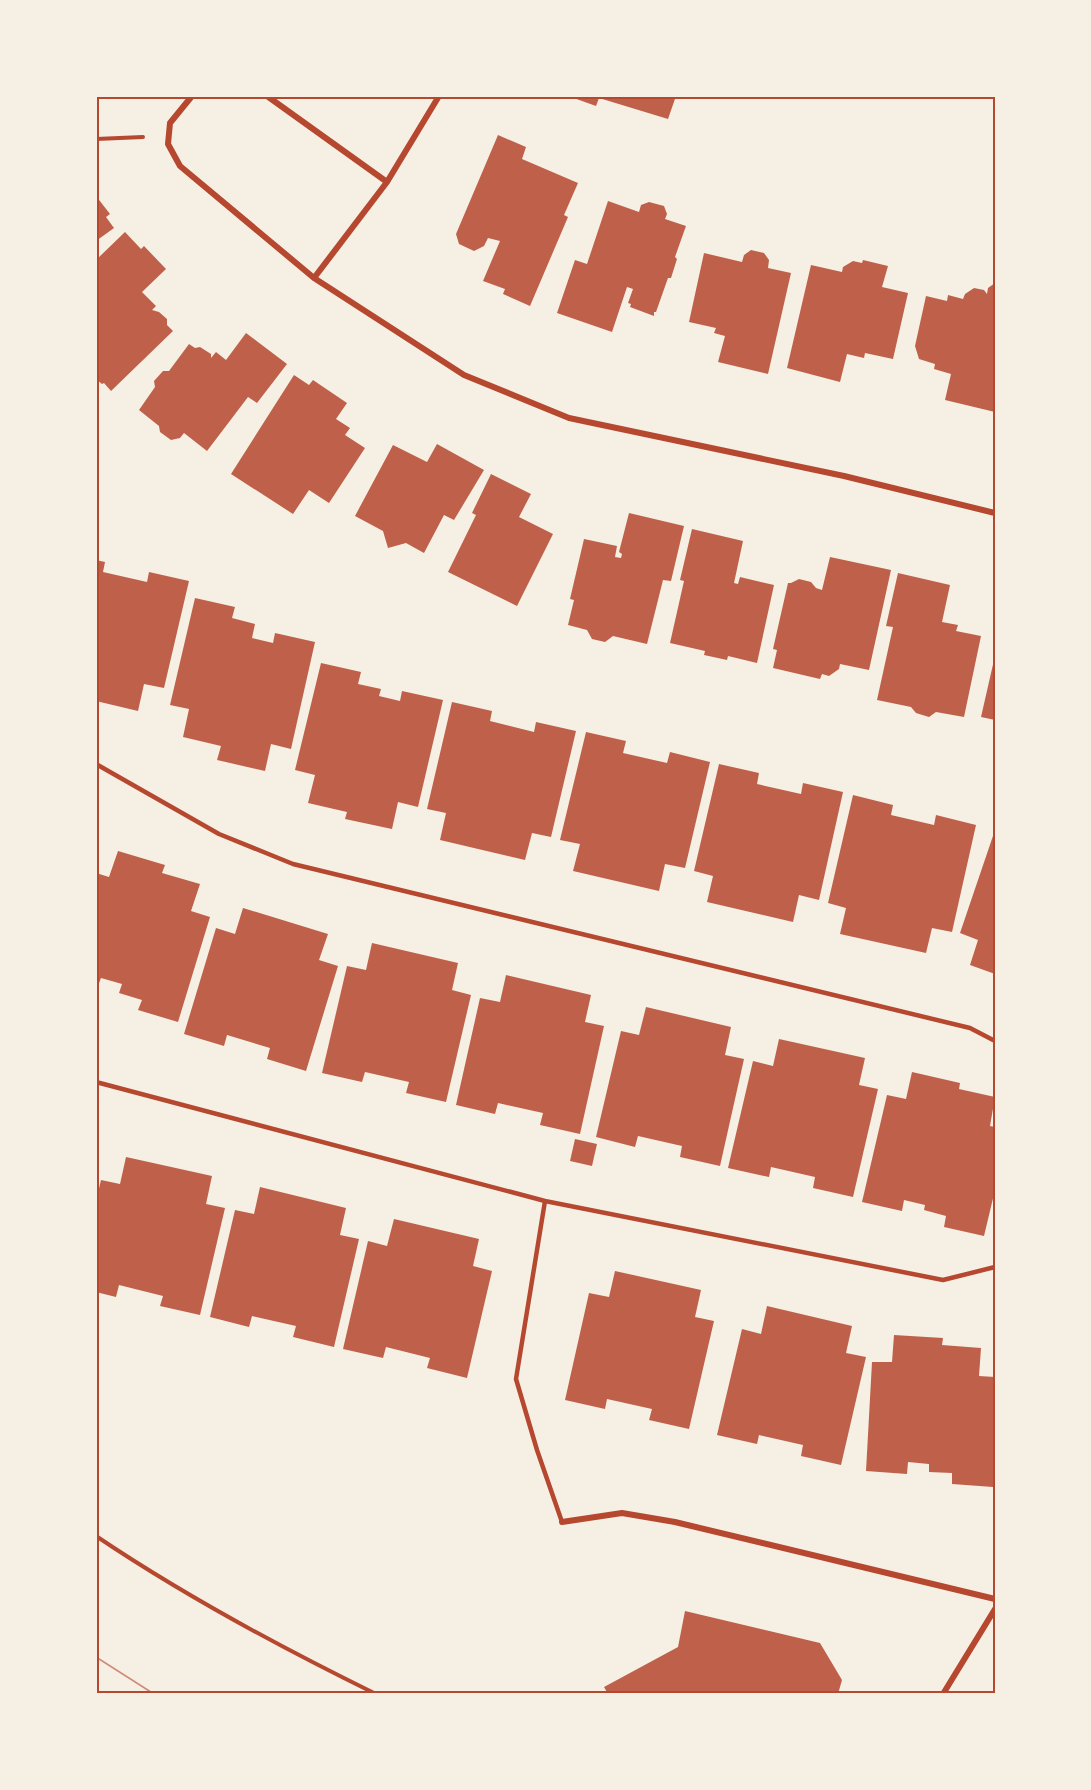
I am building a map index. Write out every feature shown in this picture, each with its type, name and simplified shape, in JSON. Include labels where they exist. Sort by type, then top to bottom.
[{"type":"street","points":[[192,96],[171,123],[168,144],[180,166],[314,278],[464,375],[569,418],[832,474],[995,513]]},
{"type":"street","points":[[267,96],[387,182]]},
{"type":"street","points":[[314,278],[387,182],[439,96]]},
{"type":"street","points":[[562,1522],[622,1513],[675,1522],[995,1599]]},
{"type":"street","points":[[943,1694],[995,1609]]},
{"type":"lane","points":[[96,764],[219,834],[293,864],[970,1028],[995,1041]]},
{"type":"lane","points":[[96,1082],[545,1201],[943,1280],[995,1267]]},
{"type":"lane","points":[[545,1201],[516,1379],[562,1522]]},
{"type":"path","points":[[96,139],[141,137],[168,144]]},
{"type":"path","points":[[96,1536],[154,1575],[296,1655],[376,1694]]},
{"type":"building","points":[[568,96],[676,96],[668,119],[599,98],[596,106]]},
{"type":"building","points":[[498,135],[526,147],[522,159],[578,183],[564,215],[568,217],[530,306],[503,294],[505,289],[483,281],[500,241],[488,238],[484,246],[474,251],[459,244],[456,234]]},
{"type":"building","points":[[96,196],[110,214],[106,217],[114,228],[96,241]]},
{"type":"building","points":[[608,201],[639,212],[641,205],[649,202],[664,206],[667,214],[665,219],[686,226],[675,257],[677,259],[671,278],[668,278],[654,316],[630,307],[631,304],[628,303],[633,289],[627,287],[612,332],[557,313],[575,260],[587,264]]},
{"type":"building","points":[[125,232],[141,249],[144,246],[166,269],[142,292],[156,306],[152,310],[159,312],[167,319],[167,325],[173,331],[111,391],[104,383],[96,379],[96,260]]},
{"type":"building","points":[[751,250],[764,253],[769,260],[768,268],[791,273],[768,374],[718,362],[725,336],[714,333],[716,328],[689,322],[704,253],[742,262],[744,255]]},
{"type":"building","points":[[863,260],[888,266],[882,287],[908,293],[893,359],[865,353],[864,358],[847,354],[840,382],[787,368],[811,265],[842,272],[843,267],[853,261],[862,263]]},
{"type":"building","points":[[995,283],[995,412],[945,400],[951,374],[934,369],[935,364],[919,359],[915,346],[926,296],[947,301],[948,295],[963,299],[965,294],[974,288],[984,290],[987,294],[988,288]]},
{"type":"building","points":[[246,333],[287,364],[257,403],[248,397],[207,451],[184,433],[180,438],[171,440],[160,432],[159,426],[139,410],[155,387],[154,381],[163,371],[169,371],[189,344],[195,348],[200,347],[211,354],[211,358],[216,352],[226,360]]},
{"type":"building","points":[[294,375],[309,385],[313,380],[347,403],[336,419],[350,428],[345,435],[365,448],[329,503],[309,490],[293,514],[231,474]]},
{"type":"building","points":[[437,444],[484,470],[454,520],[444,515],[424,553],[406,543],[388,548],[383,531],[355,516],[393,445],[427,462]]},
{"type":"building","points":[[491,474],[531,494],[519,517],[553,534],[517,606],[448,572],[476,515],[472,513]]},
{"type":"building","points":[[629,513],[684,526],[671,581],[663,580],[647,644],[613,636],[605,642],[592,639],[587,630],[568,625],[574,600],[570,599],[584,539],[617,546],[615,557],[621,558],[622,554],[619,552]]},
{"type":"building","points":[[692,529],[743,541],[734,583],[738,584],[740,577],[774,585],[757,663],[728,656],[727,660],[704,655],[705,651],[670,643],[684,581],[680,580]]},
{"type":"building","points":[[830,557],[891,570],[869,670],[840,664],[839,669],[829,676],[822,674],[820,679],[773,668],[777,650],[773,649],[788,583],[799,579],[811,582],[816,588],[822,590]]},
{"type":"building","points":[[96,560],[105,562],[103,572],[147,582],[149,572],[189,581],[164,688],[144,684],[138,711],[96,701]]},
{"type":"building","points":[[898,573],[950,585],[942,622],[958,625],[956,631],[981,636],[964,717],[936,712],[929,717],[916,713],[911,707],[877,700],[893,627],[886,626]]},
{"type":"building","points":[[195,598],[235,607],[232,618],[255,624],[252,638],[273,643],[275,633],[315,642],[291,749],[271,744],[265,771],[217,760],[221,746],[183,737],[189,709],[170,705]]},
{"type":"building","points":[[995,660],[995,720],[981,717]]},
{"type":"building","points":[[321,663],[361,672],[358,684],[381,689],[379,696],[400,701],[402,691],[443,700],[418,807],[398,802],[392,829],[345,819],[347,812],[308,803],[315,775],[295,770]]},
{"type":"building","points":[[452,702],[492,711],[490,721],[534,732],[536,722],[576,731],[551,837],[532,833],[525,860],[440,840],[446,813],[427,809]]},
{"type":"building","points":[[586,732],[626,741],[623,753],[667,763],[670,752],[710,762],[685,868],[665,864],[659,891],[573,871],[580,844],[560,840]]},
{"type":"building","points":[[719,764],[759,773],[757,784],[801,794],[803,783],[843,792],[819,900],[799,895],[793,922],[707,902],[713,876],[694,871]]},
{"type":"building","points":[[853,795],[893,805],[891,815],[934,825],[936,815],[976,825],[952,932],[932,928],[926,953],[840,934],[846,908],[828,903]]},
{"type":"building","points":[[995,830],[995,974],[970,965],[978,940],[960,933]]},
{"type":"building","points":[[118,851],[165,865],[162,873],[200,884],[191,911],[210,917],[178,1022],[138,1010],[142,1000],[119,993],[122,984],[101,978],[96,991],[96,873],[109,877]]},
{"type":"building","points":[[243,908],[328,934],[319,960],[338,966],[306,1071],[267,1059],[270,1048],[227,1035],[224,1046],[184,1034],[216,928],[235,934]]},
{"type":"building","points":[[372,943],[458,963],[452,990],[471,995],[446,1102],[406,1093],[409,1082],[365,1072],[362,1082],[322,1073],[347,966],[366,970]]},
{"type":"building","points":[[506,975],[591,995],[585,1022],[604,1026],[580,1134],[540,1125],[543,1113],[498,1103],[495,1114],[456,1105],[480,998],[500,1002]]},
{"type":"building","points":[[646,1007],[731,1027],[725,1055],[744,1059],[720,1166],[680,1157],[682,1146],[638,1136],[635,1147],[596,1137],[621,1031],[639,1035]]},
{"type":"building","points":[[779,1039],[865,1058],[859,1085],[878,1089],[853,1197],[813,1188],[815,1177],[771,1167],[769,1177],[728,1168],[753,1061],[773,1066]]},
{"type":"building","points":[[912,1072],[960,1083],[959,1089],[995,1097],[990,1126],[995,1127],[995,1190],[984,1236],[944,1227],[946,1216],[924,1210],[925,1205],[904,1200],[902,1211],[862,1202],[887,1095],[906,1099]]},
{"type":"building","points":[[575,1139],[597,1144],[592,1166],[570,1161]]},
{"type":"building","points":[[126,1157],[212,1176],[206,1204],[225,1208],[200,1315],[160,1306],[163,1296],[119,1285],[116,1297],[96,1292],[96,1201],[101,1180],[120,1184]]},
{"type":"building","points":[[260,1187],[346,1208],[340,1235],[359,1239],[334,1347],[293,1337],[296,1326],[252,1316],[249,1327],[210,1317],[235,1210],[254,1214]]},
{"type":"building","points":[[394,1219],[479,1239],[473,1266],[492,1271],[467,1378],[427,1368],[430,1358],[386,1347],[383,1358],[343,1349],[368,1241],[387,1246]]},
{"type":"building","points":[[615,1271],[701,1290],[695,1317],[714,1321],[689,1429],[649,1420],[652,1409],[607,1399],[605,1409],[565,1400],[589,1293],[609,1297]]},
{"type":"building","points":[[767,1306],[852,1326],[846,1353],[866,1357],[841,1465],[801,1456],[803,1445],[759,1435],[757,1444],[717,1435],[742,1329],[761,1334]]},
{"type":"building","points":[[894,1335],[943,1338],[942,1345],[981,1348],[979,1376],[995,1377],[993,1487],[952,1484],[952,1473],[929,1472],[929,1464],[908,1462],[907,1474],[866,1471],[872,1362],[892,1362]]},
{"type":"building","points":[[685,1611],[820,1643],[842,1680],[838,1694],[608,1694],[604,1687],[678,1647]]},
{"type":"tram line","points":[[96,1657],[154,1694]]},
{"type":"tram line","points":[[96,1690],[102,1694]]}]
